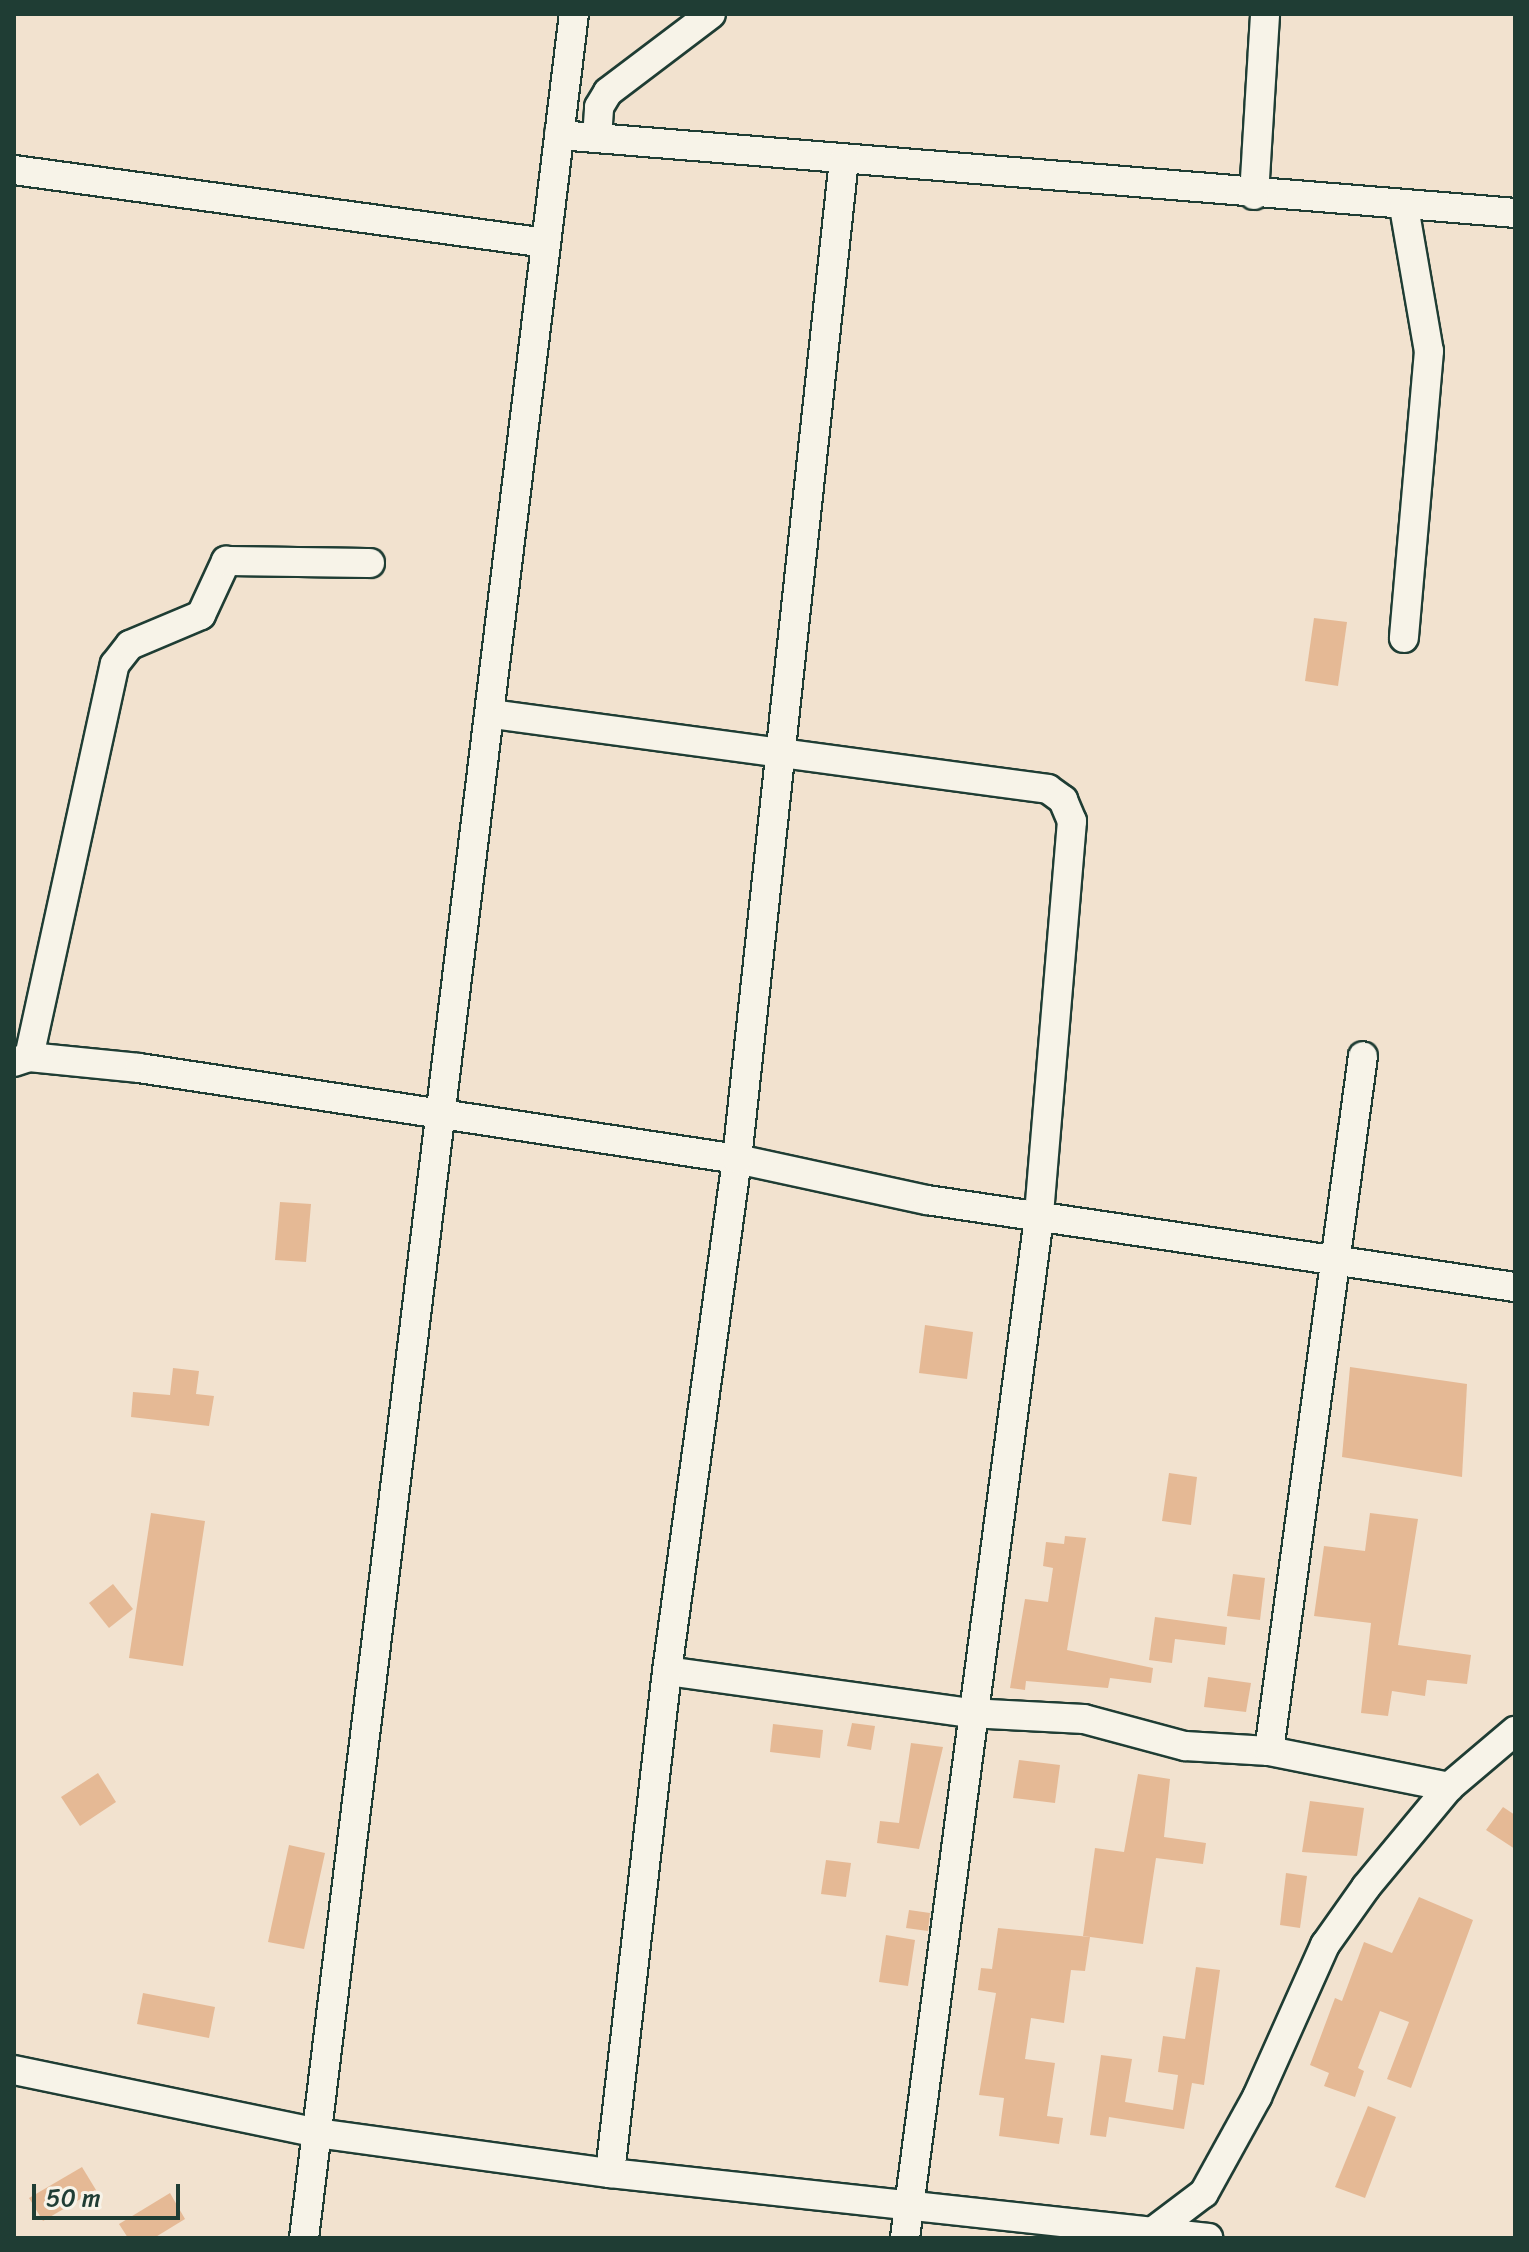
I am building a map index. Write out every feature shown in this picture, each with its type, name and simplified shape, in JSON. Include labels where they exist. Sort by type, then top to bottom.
[{"type":"street","points":[[304,2238],[444,1117],[574,14]]},
{"type":"street","points":[[597,138],[599,107],[608,92],[711,14]]},
{"type":"street","points":[[1254,195],[1265,14]]},
{"type":"street","points":[[559,135],[1254,195],[1515,213]]},
{"type":"street","points":[[610,2173],[667,1671],[737,1159],[844,160]]},
{"type":"street","points":[[14,170],[546,243]]},
{"type":"street","points":[[1404,207],[1429,351],[1404,638]]},
{"type":"street","points":[[370,563],[226,561],[201,615],[130,645],[115,664],[22,1060],[139,1068],[444,1117],[737,1159],[1039,1217],[1515,1287]]},
{"type":"street","points":[[492,714],[780,750],[1048,789],[1063,800],[1072,821],[1039,1217],[969,1713],[905,2238]]},
{"type":"street","points":[[1269,1751],[1363,1056]]},
{"type":"street","points":[[667,1671],[969,1713],[1084,1719],[1185,1746],[1269,1751],[1449,1787]]},
{"type":"street","points":[[1155,2230],[1204,2193],[1257,2097],[1325,1945],[1396,1847],[1449,1787],[1515,1731]]},
{"type":"street","points":[[14,2070],[317,2133],[610,2173],[911,2202],[1208,2238]]},
{"type":"building","points":[[1314,618],[1347,622],[1338,686],[1305,681]]},
{"type":"building","points":[[280,1202],[311,1204],[306,1262],[275,1260]]},
{"type":"building","points":[[925,1325],[973,1332],[967,1379],[919,1373]]},
{"type":"building","points":[[1350,1367],[1467,1384],[1462,1477],[1342,1457]]},
{"type":"building","points":[[173,1368],[199,1371],[196,1394],[214,1396],[209,1426],[131,1417],[133,1392],[170,1395]]},
{"type":"building","points":[[1169,1473],[1197,1477],[1191,1525],[1162,1521]]},
{"type":"building","points":[[151,1513],[205,1521],[183,1666],[129,1658]]},
{"type":"building","points":[[1370,1513],[1418,1519],[1398,1645],[1471,1655],[1467,1684],[1427,1680],[1425,1696],[1392,1691],[1388,1716],[1361,1713],[1371,1623],[1314,1616],[1324,1546],[1365,1551]]},
{"type":"building","points":[[1065,1536],[1086,1538],[1067,1650],[1153,1668],[1151,1683],[1110,1678],[1108,1688],[1026,1681],[1025,1690],[1010,1688],[1025,1599],[1048,1602],[1053,1568],[1043,1566],[1046,1542],[1064,1544]]},
{"type":"building","points":[[1233,1574],[1265,1578],[1260,1620],[1227,1616]]},
{"type":"building","points":[[113,1584],[133,1609],[109,1628],[89,1603]]},
{"type":"building","points":[[1155,1617],[1227,1627],[1225,1645],[1175,1639],[1172,1663],[1149,1660]]},
{"type":"building","points":[[1208,1677],[1251,1683],[1246,1712],[1204,1707]]},
{"type":"building","points":[[852,1723],[875,1726],[871,1750],[847,1746]]},
{"type":"building","points":[[773,1724],[823,1730],[820,1758],[770,1752]]},
{"type":"building","points":[[911,1743],[943,1747],[919,1849],[877,1843],[880,1821],[899,1823]]},
{"type":"building","points":[[1019,1760],[1060,1765],[1055,1803],[1013,1798]]},
{"type":"building","points":[[98,1773],[116,1802],[80,1826],[61,1797]]},
{"type":"building","points":[[1138,1774],[1170,1779],[1164,1837],[1206,1843],[1203,1864],[1156,1858],[1143,1944],[1083,1936],[1095,1848],[1124,1852]]},
{"type":"building","points":[[1310,1801],[1364,1808],[1357,1856],[1302,1852]]},
{"type":"building","points":[[1503,1807],[1515,1815],[1515,1849],[1486,1830]]},
{"type":"building","points":[[289,1845],[325,1853],[304,1949],[268,1942]]},
{"type":"building","points":[[826,1860],[851,1863],[846,1897],[821,1894]]},
{"type":"building","points":[[1286,1873],[1307,1876],[1300,1928],[1280,1925]]},
{"type":"building","points":[[1419,1897],[1473,1920],[1411,2088],[1387,2079],[1409,2022],[1380,2011],[1358,2068],[1364,2071],[1355,2097],[1324,2086],[1329,2073],[1310,2065],[1335,1998],[1342,2001],[1364,1942],[1392,1953]]},
{"type":"building","points":[[909,1910],[930,1913],[928,1931],[906,1928]]},
{"type":"building","points":[[998,1928],[1090,1937],[1085,1971],[1071,1970],[1064,2023],[1031,2018],[1025,2059],[1055,2063],[1047,2116],[1063,2118],[1059,2144],[999,2136],[1004,2098],[979,2095],[996,1993],[978,1990],[981,1968],[992,1969]]},
{"type":"building","points":[[886,1935],[915,1940],[908,1986],[879,1982]]},
{"type":"building","points":[[1196,1967],[1220,1970],[1204,2085],[1192,2083],[1184,2129],[1109,2117],[1106,2137],[1090,2135],[1101,2055],[1132,2059],[1125,2102],[1173,2110],[1178,2075],[1158,2072],[1163,2036],[1185,2039]]},
{"type":"building","points":[[143,1993],[215,2007],[209,2038],[137,2024]]},
{"type":"building","points":[[1368,2106],[1396,2117],[1365,2198],[1335,2187]]},
{"type":"building","points":[[82,2167],[96,2190],[43,2221],[29,2198]]},
{"type":"building","points":[[170,2193],[185,2219],[154,2238],[128,2238],[119,2224]]}]
